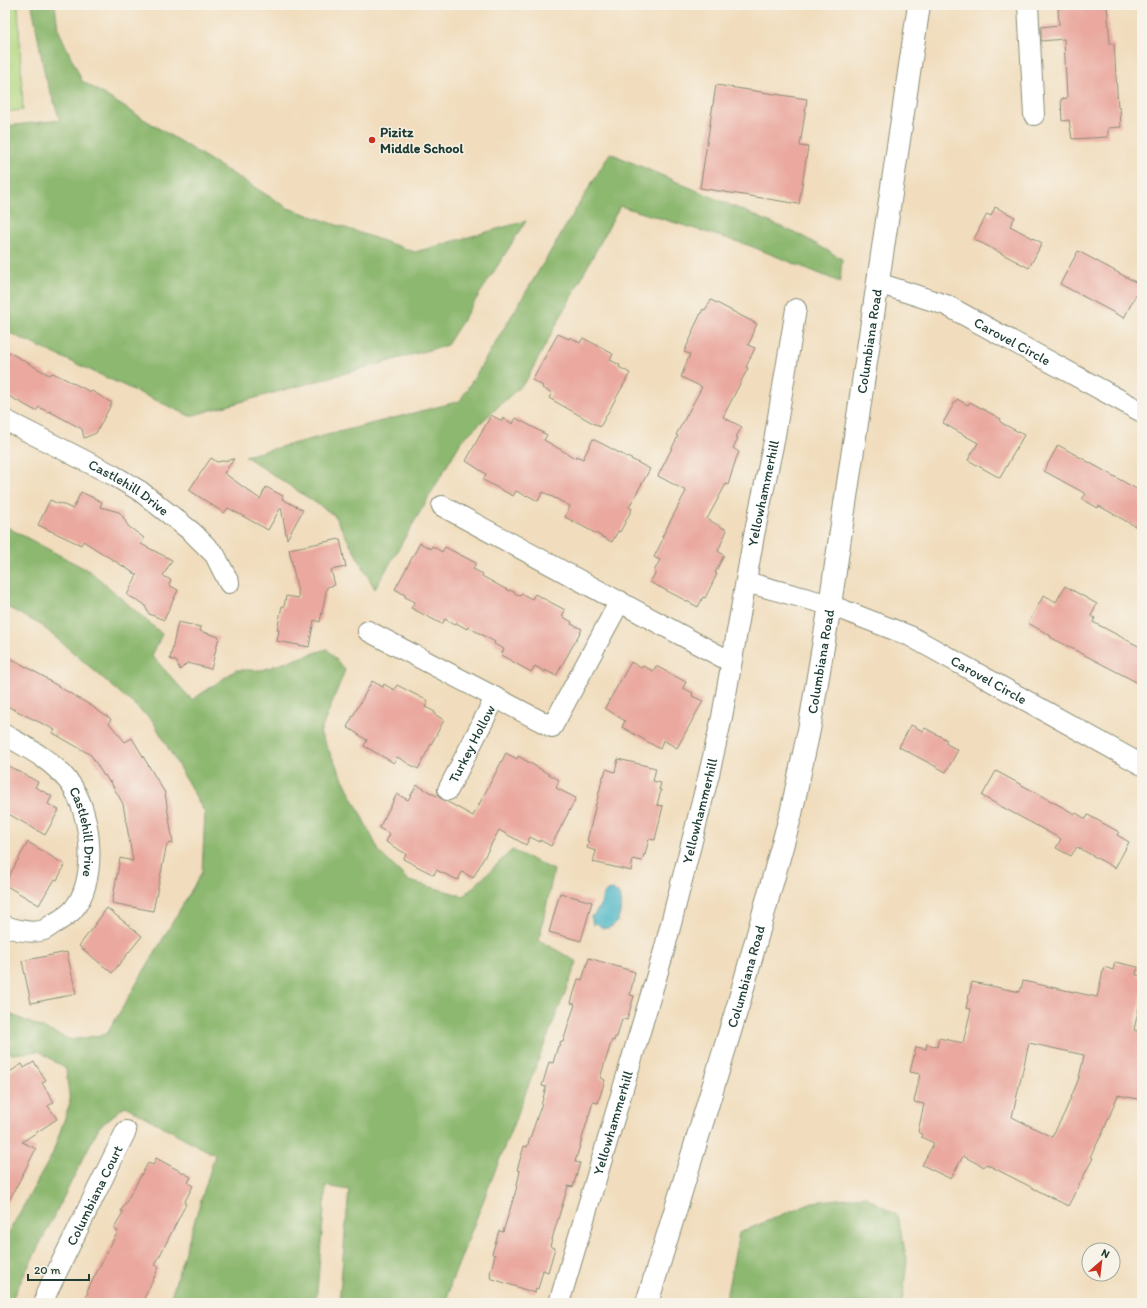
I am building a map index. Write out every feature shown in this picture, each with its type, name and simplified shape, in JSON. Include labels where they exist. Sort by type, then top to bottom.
[{"type":"main road","name":"Columbiana Road","points":[[647,1303],[739,1002],[788,827],[809,730],[830,605],[919,5]]},
{"type":"street","points":[[1028,5],[1034,115]]},
{"type":"street","name":"Carovel Circle","points":[[878,283],[946,305],[1142,412]]},
{"type":"street","name":"Yellowhammerhill","points":[[559,1303],[664,951],[722,718],[754,535],[774,441],[796,309]]},
{"type":"street","name":"Castlehill Drive","points":[[5,420],[113,475],[140,491],[192,532],[215,555],[229,583]]},
{"type":"street","points":[[442,506],[732,662]]},
{"type":"street","name":"Carovel Circle","points":[[746,582],[830,605],[910,636],[1142,765]]},
{"type":"street","points":[[368,631],[552,727],[620,601]]},
{"type":"street","name":"Turkey Hollow","points":[[448,790],[495,698]]},
{"type":"street","name":"Castlehill Drive","points":[[5,735],[52,764],[69,782],[82,805],[87,822],[89,861],[87,878],[81,896],[72,911],[43,930],[27,931],[5,926]]},
{"type":"street","name":"Columbiana Court","points":[[45,1303],[46,1294],[126,1131]]},
{"type":"green space","points":[[5,5],[18,5],[23,110],[5,112]]},
{"type":"green space","points":[[32,5],[55,5],[58,29],[82,81],[288,208],[415,252],[526,221],[447,345],[190,416],[5,331],[5,126],[60,120],[45,76]]},
{"type":"green space","points":[[610,153],[802,236],[842,259],[840,282],[748,245],[620,206],[526,381],[462,440],[375,589],[334,515],[245,456],[460,401]]},
{"type":"green space","points":[[5,526],[91,572],[162,634],[152,656],[192,700],[236,670],[262,670],[327,649],[345,670],[320,733],[380,853],[409,881],[464,896],[512,850],[554,870],[539,940],[577,962],[451,1283],[446,1303],[339,1303],[349,1190],[326,1186],[316,1303],[169,1303],[215,1155],[125,1106],[99,1127],[10,1303],[5,1303],[5,1239],[52,1155],[70,1103],[66,1069],[39,1051],[13,1054],[5,1051],[5,1012],[71,1040],[107,1034],[202,872],[205,813],[153,721],[41,625],[5,606]]},
{"type":"green space","points":[[865,1196],[898,1216],[907,1261],[902,1303],[725,1303],[739,1233],[812,1202]]},
{"type":"water","points":[[614,890],[619,894],[621,903],[620,914],[616,923],[608,928],[599,926],[597,923],[593,925],[591,916],[594,915],[600,908],[603,896],[607,891]]},
{"type":"building","points":[[1060,5],[1107,5],[1110,44],[1114,44],[1118,108],[1120,108],[1121,127],[1108,128],[1108,137],[1072,139],[1069,120],[1062,121],[1061,99],[1067,98],[1064,39],[1041,41],[1041,27],[1059,25],[1058,9],[1060,9]]},
{"type":"building","points":[[716,85],[807,99],[800,146],[808,147],[799,204],[700,188]]},
{"type":"building","points":[[995,207],[1015,217],[1010,226],[1042,243],[1029,268],[974,239],[987,214],[991,216]]},
{"type":"building","points":[[1078,251],[1141,285],[1124,318],[1060,284]]},
{"type":"building","points":[[711,300],[757,324],[748,345],[755,348],[746,367],[748,368],[723,417],[742,427],[736,437],[738,438],[733,448],[739,452],[728,485],[726,484],[707,519],[727,530],[718,551],[724,555],[715,573],[717,574],[705,598],[703,597],[698,607],[650,582],[656,572],[654,571],[660,560],[654,557],[663,539],[662,537],[686,491],[658,476],[678,436],[676,435],[702,387],[681,377],[690,354],[684,352],[703,309],[705,310]]},
{"type":"building","points":[[558,334],[569,339],[570,337],[580,343],[583,338],[613,354],[610,360],[620,365],[619,367],[630,373],[600,427],[549,398],[552,393],[542,388],[543,386],[532,380]]},
{"type":"building","points":[[5,350],[49,375],[53,373],[91,392],[92,391],[112,403],[96,433],[84,438],[82,429],[49,411],[48,412],[39,407],[36,411],[5,394]]},
{"type":"building","points":[[957,399],[968,405],[970,402],[1001,419],[1000,422],[1024,435],[1000,478],[968,460],[978,443],[943,423]]},
{"type":"building","points":[[491,415],[502,421],[503,418],[513,424],[516,418],[547,435],[544,440],[575,458],[576,456],[583,459],[593,439],[650,469],[629,507],[632,509],[620,532],[618,531],[612,542],[565,517],[570,506],[543,492],[538,501],[516,491],[513,496],[483,480],[486,474],[466,461]]},
{"type":"building","points":[[1058,445],[1142,492],[1142,530],[1099,506],[1098,508],[1082,499],[1086,494],[1044,471]]},
{"type":"building","points":[[211,458],[217,462],[234,459],[224,473],[260,499],[266,487],[283,496],[282,499],[303,510],[287,539],[281,507],[268,530],[228,508],[224,513],[189,490]]},
{"type":"building","points":[[81,492],[102,502],[100,507],[119,512],[128,526],[144,538],[141,544],[172,560],[163,576],[171,580],[169,585],[178,590],[164,620],[149,614],[144,604],[127,595],[137,575],[83,541],[81,545],[38,525],[50,500],[73,509]]},
{"type":"building","points":[[340,539],[346,567],[331,570],[335,585],[327,587],[320,622],[314,620],[309,647],[277,641],[279,630],[277,630],[282,606],[284,607],[286,596],[299,598],[289,549]]},
{"type":"building","points":[[420,543],[431,549],[432,546],[442,552],[445,547],[476,563],[473,569],[483,574],[482,576],[509,591],[510,590],[520,596],[522,594],[532,599],[535,594],[565,610],[562,616],[572,622],[571,624],[582,629],[556,676],[535,666],[531,672],[501,655],[504,649],[494,644],[495,642],[468,627],[467,629],[456,623],[455,625],[445,619],[442,624],[411,608],[415,602],[405,597],[405,595],[395,589]]},
{"type":"building","points":[[1065,586],[1097,604],[1091,616],[1095,618],[1093,622],[1142,648],[1142,685],[1050,637],[1051,636],[1028,623],[1044,595],[1056,602]]},
{"type":"building","points":[[178,622],[201,627],[200,631],[219,637],[211,669],[187,663],[180,670],[176,661],[170,659]]},
{"type":"building","points":[[5,655],[46,678],[111,719],[109,723],[125,742],[132,738],[165,793],[173,843],[167,844],[153,911],[112,903],[120,858],[133,861],[123,804],[110,781],[109,782],[105,775],[104,776],[91,755],[53,733],[55,730],[5,705]]},
{"type":"building","points":[[631,662],[641,668],[643,666],[653,671],[656,666],[686,682],[683,688],[693,693],[692,696],[703,701],[677,748],[663,740],[660,749],[622,727],[625,721],[605,708]]},
{"type":"building","points":[[372,681],[383,687],[384,684],[394,690],[397,685],[428,701],[425,707],[435,712],[434,714],[444,720],[418,769],[397,757],[394,763],[364,746],[367,740],[347,727]]},
{"type":"building","points":[[911,725],[923,731],[925,728],[947,740],[945,743],[958,750],[946,772],[899,747]]},
{"type":"building","points":[[506,753],[517,759],[518,756],[559,780],[556,788],[576,798],[551,846],[530,837],[526,845],[499,830],[473,878],[462,872],[458,880],[436,870],[434,875],[403,859],[406,854],[386,842],[390,834],[379,828],[397,794],[408,800],[417,785],[473,816]]},
{"type":"building","points":[[618,759],[656,768],[653,781],[661,783],[659,790],[661,790],[657,805],[663,806],[655,840],[649,839],[642,861],[633,859],[631,871],[593,862],[596,851],[587,848],[589,841],[587,841],[603,776],[606,769],[615,772]]},
{"type":"building","points":[[5,764],[38,782],[35,787],[52,796],[48,804],[59,810],[45,835],[5,812]]},
{"type":"building","points":[[996,771],[1075,814],[1076,813],[1086,819],[1088,815],[1119,832],[1117,835],[1129,842],[1115,868],[1077,847],[1071,856],[1056,848],[1061,839],[982,796]]},
{"type":"building","points":[[28,842],[65,865],[57,880],[55,879],[39,905],[5,885]]},
{"type":"building","points":[[560,893],[592,902],[581,941],[549,932]]},
{"type":"building","points":[[107,908],[142,936],[112,973],[79,946]]},
{"type":"building","points":[[67,952],[76,994],[31,1003],[22,961]]},
{"type":"building","points":[[589,958],[635,972],[630,995],[634,996],[627,1020],[622,1019],[617,1037],[615,1037],[614,1041],[612,1040],[600,1078],[605,1080],[598,1103],[593,1102],[575,1162],[580,1163],[573,1187],[568,1186],[550,1246],[555,1248],[548,1272],[543,1270],[538,1289],[536,1288],[535,1293],[490,1278],[495,1255],[492,1254],[499,1231],[503,1232],[516,1190],[520,1171],[517,1170],[524,1146],[527,1147],[541,1106],[546,1087],[542,1086],[549,1062],[553,1063],[558,1046],[561,1041],[563,1042],[575,1004],[571,1003],[578,979],[582,980]]},
{"type":"building","points":[[1115,962],[1138,967],[1136,975],[1142,976],[1142,993],[1134,1030],[1142,1032],[1142,1100],[1118,1095],[1103,1132],[1090,1157],[1093,1158],[1068,1206],[986,1164],[984,1167],[963,1156],[951,1179],[922,1165],[934,1143],[921,1137],[922,1135],[918,1132],[924,1104],[914,1102],[920,1074],[910,1072],[916,1047],[926,1049],[927,1044],[937,1047],[939,1038],[963,1043],[971,1009],[966,1008],[972,982],[1020,992],[1023,981],[1097,997],[1104,967],[1113,970]],"holes":[[[1029,1043],[1084,1055],[1079,1078],[1065,1112],[1052,1137],[1012,1117]]]},
{"type":"building","points":[[34,1062],[46,1080],[42,1083],[54,1102],[48,1106],[57,1119],[22,1142],[36,1149],[5,1208],[5,1075],[22,1064],[24,1068]]},
{"type":"building","points":[[156,1158],[191,1177],[188,1183],[193,1186],[184,1203],[186,1204],[155,1265],[159,1267],[142,1303],[83,1303],[88,1292],[87,1291],[118,1231],[114,1229],[123,1212],[121,1211],[148,1163],[153,1165]]},
{"type":"place","name":"Pizitz Middle School","points":[[372,140]]}]
